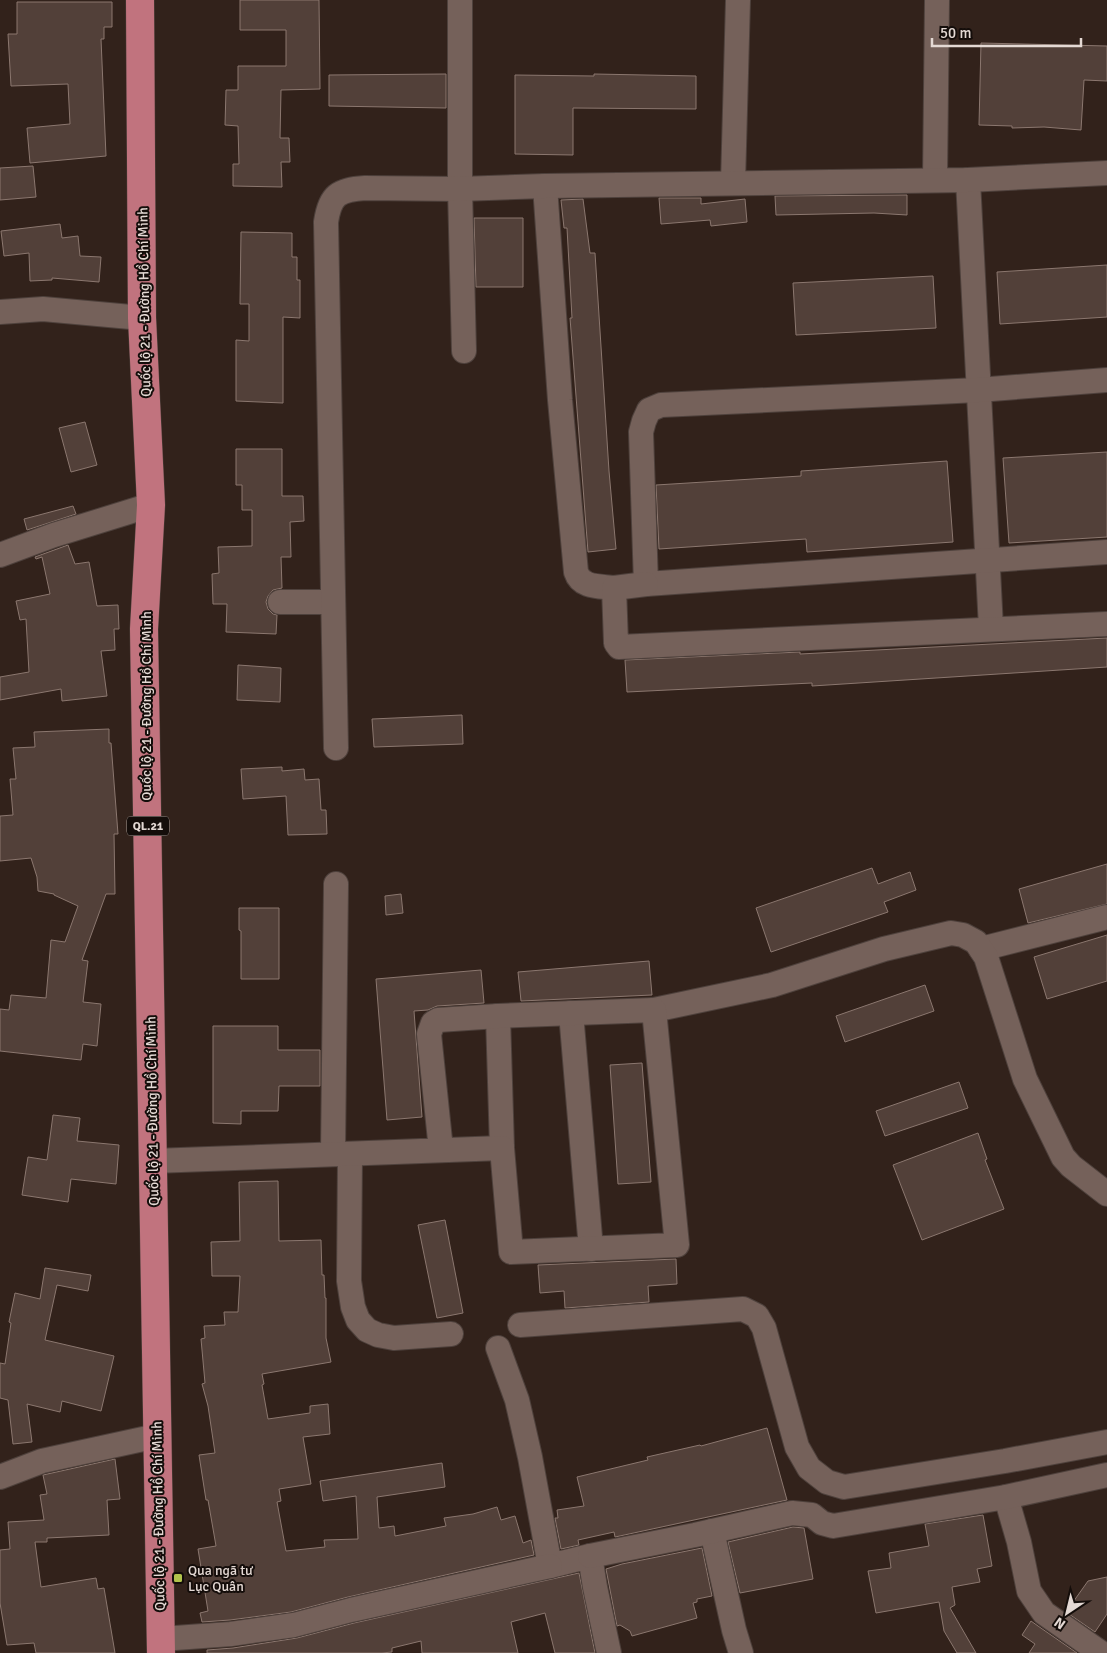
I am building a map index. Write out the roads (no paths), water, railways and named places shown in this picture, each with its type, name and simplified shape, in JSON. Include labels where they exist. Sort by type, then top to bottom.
[{"type":"highway","name":"Quốc lộ 21 - Đường Hồ Chí Minh","points":[[140,0],[142,318],[151,505],[144,629],[161,1646]]},
{"type":"street","points":[[460,0],[460,189],[464,352]]},
{"type":"street","points":[[734,183],[738,0]]},
{"type":"street","points":[[935,180],[937,0]]},
{"type":"street","points":[[336,748],[326,222],[328,207],[340,193],[350,189],[460,189],[968,180],[1107,173]]},
{"type":"street","points":[[968,180],[986,560],[991,628]]},
{"type":"street","points":[[546,186],[560,400],[576,572],[584,583],[592,586],[614,588],[646,584],[1107,552]]},
{"type":"street","points":[[0,312],[43,309],[142,318]]},
{"type":"street","points":[[646,584],[642,432],[649,410],[655,407],[978,390],[1107,380]]},
{"type":"street","points":[[0,556],[54,534],[151,505]]},
{"type":"street","points":[[614,588],[616,643],[619,647],[1107,624]]},
{"type":"street","points":[[280,602],[333,602]]},
{"type":"street","points":[[336,884],[342,1154],[348,1281],[353,1307],[358,1320],[367,1330],[378,1335],[394,1338],[450,1334]]},
{"type":"street","points":[[981,949],[1107,916]]},
{"type":"street","points":[[441,1150],[429,1034],[430,1027],[438,1020],[654,1010],[772,984],[884,949],[951,932],[963,935],[976,942],[986,958],[1025,1079],[1063,1157],[1071,1166],[1107,1194]]},
{"type":"street","points":[[498,1016],[502,1148],[511,1252],[677,1245],[654,1010]]},
{"type":"street","points":[[571,1013],[591,1248]]},
{"type":"street","points":[[153,1160],[502,1148]]},
{"type":"street","points":[[520,1324],[743,1309],[757,1316],[764,1328],[797,1447],[809,1468],[827,1482],[844,1487],[1005,1461],[1107,1442]]},
{"type":"street","points":[[498,1348],[517,1400],[530,1457],[550,1566]]},
{"type":"street","points":[[0,1477],[42,1461],[156,1436]]},
{"type":"street","points":[[161,1646],[294,1625],[351,1610],[590,1556],[792,1513],[812,1515],[822,1523],[833,1526],[1006,1497],[1107,1475]]},
{"type":"street","points":[[1006,1497],[1030,1591],[1044,1612],[1101,1653]]},
{"type":"street","points":[[712,1531],[734,1630],[742,1653]]},
{"type":"street","points":[[590,1556],[594,1587],[609,1653]]},
{"type":"place","name":"Qua ngã tư Lục Quân","points":[[178,1578]]}]
